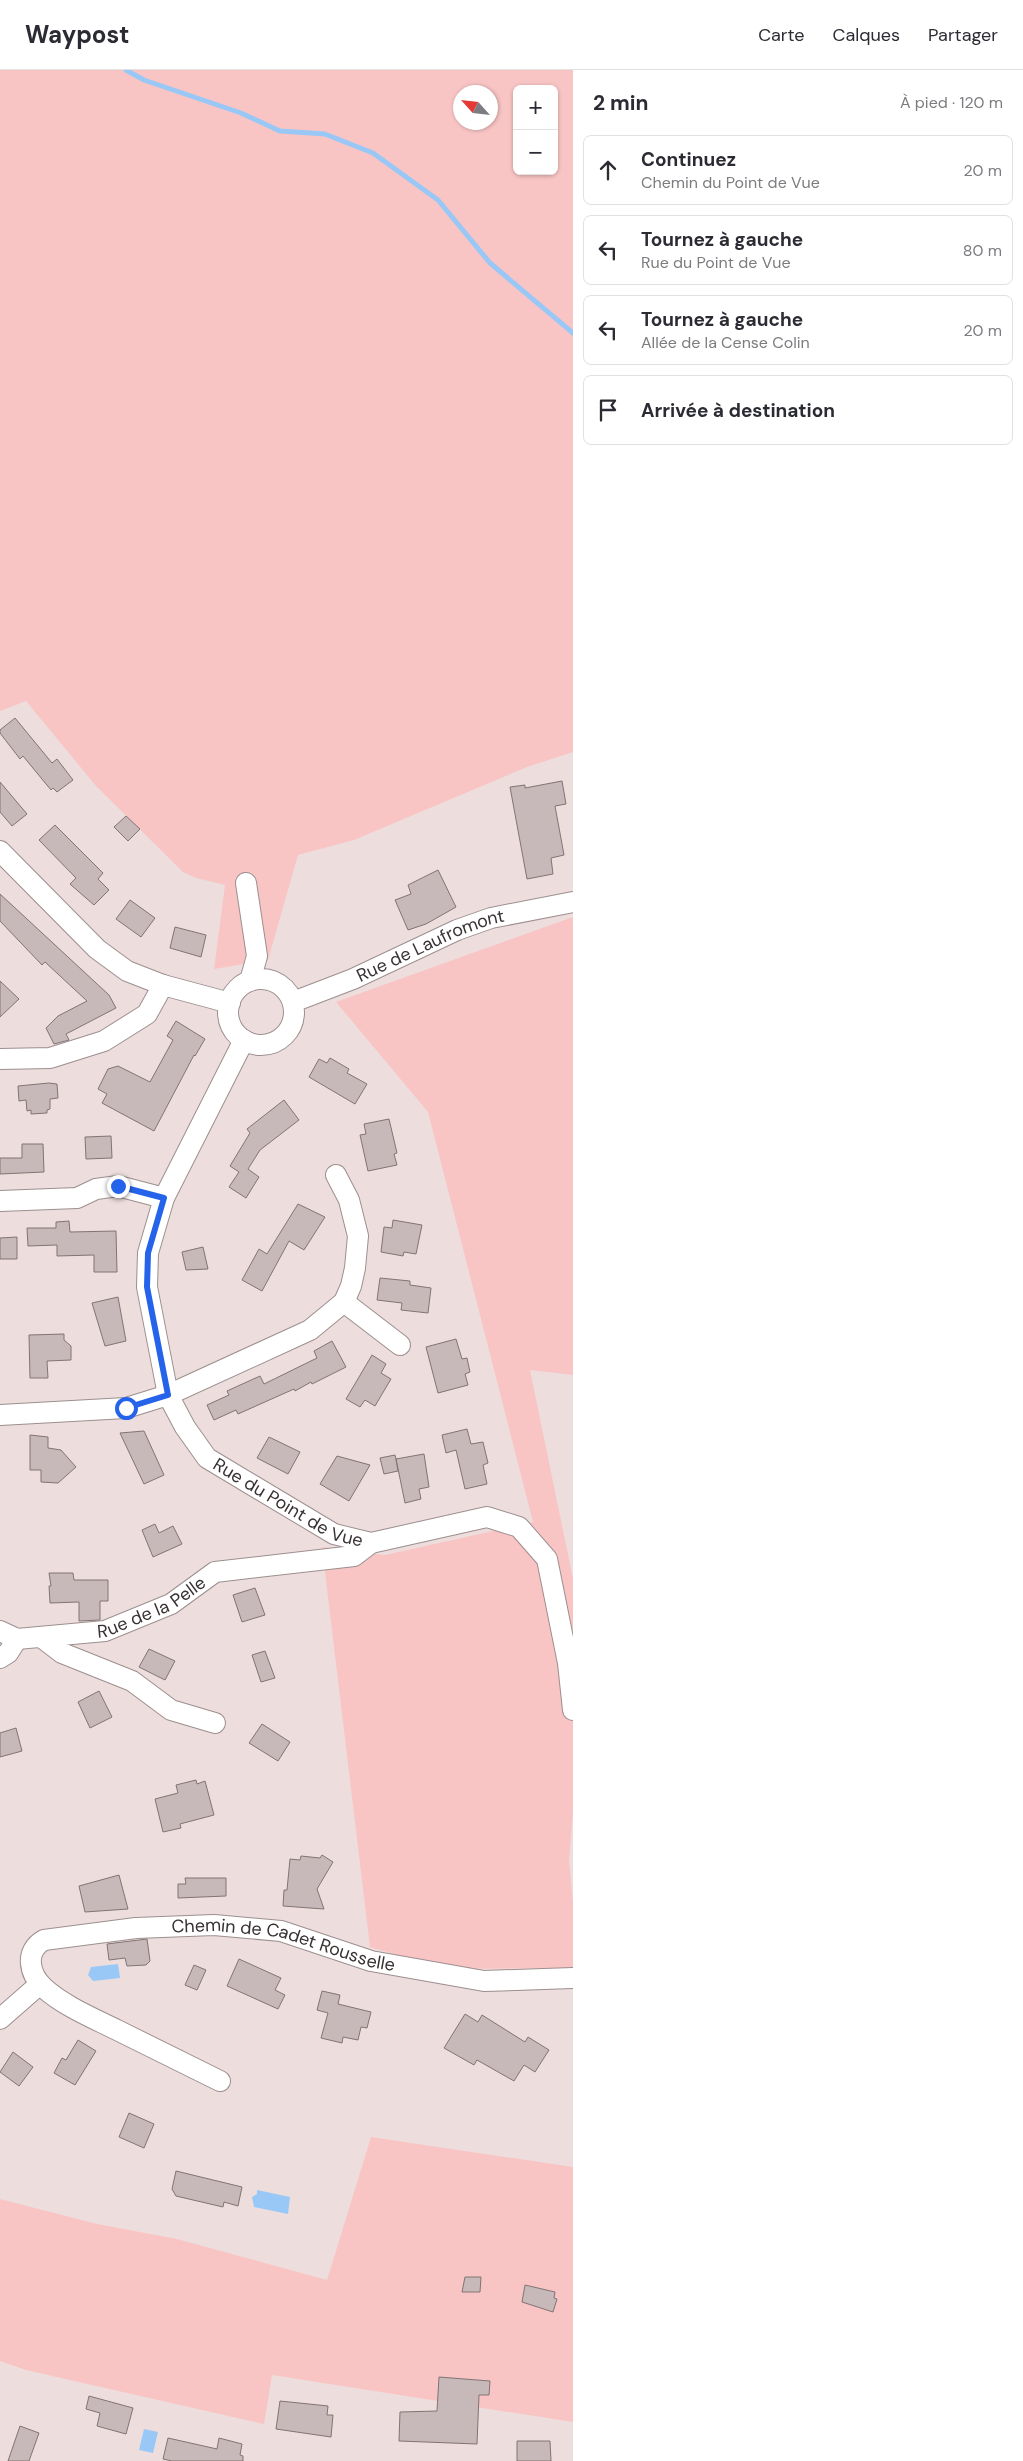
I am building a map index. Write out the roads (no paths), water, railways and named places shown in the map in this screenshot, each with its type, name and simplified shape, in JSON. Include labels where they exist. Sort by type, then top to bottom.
[{"type":"street","points":[[0,851],[98,950],[127,971],[163,985],[230,1003]]},
{"type":"street","points":[[246,883],[257,956],[250,981]]},
{"type":"street","name":"Rue de Laufromont","points":[[293,1002],[353,979],[457,930],[492,918],[573,902]]},
{"type":"street","points":[[261,979],[276,982],[285,989],[293,1002],[293,1021],[288,1031],[280,1040],[269,1044],[254,1044],[244,1040],[235,1032],[230,1022],[230,1003],[235,992],[250,981],[261,979]]},
{"type":"street","points":[[0,1059],[50,1058],[104,1041],[147,1014],[163,985]]},
{"type":"street","name":"Rue du Point de Vue","points":[[244,1040],[164,1198],[148,1253],[147,1287],[168,1395],[185,1427],[207,1458],[334,1534],[371,1543],[487,1517],[520,1527],[547,1558],[568,1663],[573,1710]]},
{"type":"street","points":[[0,1415],[126,1408],[168,1395],[310,1330],[344,1302],[356,1268],[358,1236],[349,1200],[336,1175]]},
{"type":"street","points":[[0,1201],[77,1198],[96,1189],[118,1186],[164,1198]]},
{"type":"street","points":[[344,1302],[400,1345]]},
{"type":"street","name":"Rue de la Pelle","points":[[9,1635],[42,1637],[105,1631],[171,1604],[215,1572],[354,1556],[371,1543]]},
{"type":"street","points":[[0,1658],[8,1653],[9,1635]]},
{"type":"street","points":[[42,1637],[62,1653],[132,1681],[171,1710],[215,1724]]},
{"type":"street","name":"Chemin de Cadet Rousselle","points":[[40,1984],[31,1966],[31,1954],[35,1945],[44,1940],[136,1928],[214,1925],[282,1931],[371,1961],[484,1981],[573,1978]]},
{"type":"street","points":[[0,2018],[40,1984],[50,1993],[88,2016],[220,2081]]},
{"type":"water","points":[[118,1964],[120,1978],[93,1981],[88,1975],[91,1967]]},
{"type":"water","points":[[257,2190],[290,2197],[288,2214],[254,2207],[252,2197],[257,2194]]},
{"type":"water","points":[[144,2429],[158,2432],[153,2453],[139,2450]]},
{"type":"waterway","points":[[126,70],[144,80],[241,113],[280,131],[325,134],[373,153],[438,200],[490,263],[573,333]]}]
